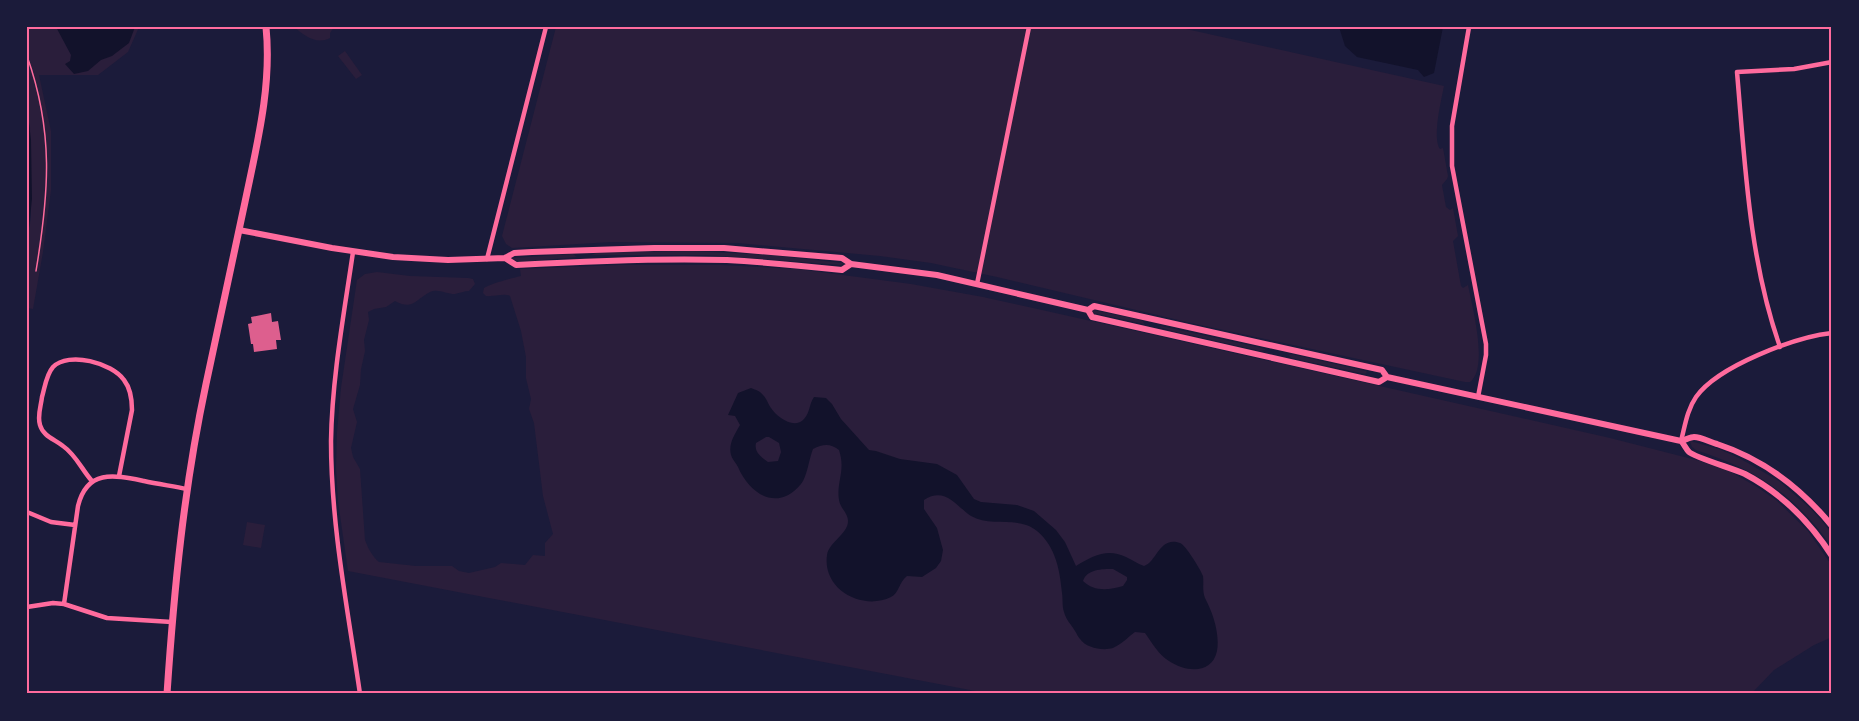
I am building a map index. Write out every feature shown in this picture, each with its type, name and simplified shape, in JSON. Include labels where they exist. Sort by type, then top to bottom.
[{"type":"main road","points":[[167,694],[178,553],[187,489],[200,414],[265,100],[268,69],[266,27]]},
{"type":"street","points":[[487,259],[546,27]]},
{"type":"street","points":[[977,284],[1029,27]]},
{"type":"street","points":[[1469,27],[1452,126],[1452,166],[1486,344],[1478,397]]},
{"type":"street","points":[[1780,347],[1765,298],[1756,257],[1742,150],[1737,72],[1794,69],[1832,62]]},
{"type":"street","points":[[239,230],[353,252],[425,259],[487,259],[505,258],[514,253],[643,248],[724,248],[842,258],[851,264],[937,275],[1088,310],[1094,306],[1382,370],[1387,377]]},
{"type":"street","points":[[353,252],[333,401],[331,466],[336,521],[360,694]]},
{"type":"street","points":[[505,258],[516,265],[618,260],[698,260],[768,263],[842,270],[851,264]]},
{"type":"street","points":[[1088,310],[1092,317],[1378,381],[1387,377],[1681,441],[1694,437],[1749,457],[1792,485],[1832,526]]},
{"type":"street","points":[[1832,333],[1750,358],[1715,378],[1692,405],[1681,441],[1690,454],[1745,474],[1777,495],[1816,533],[1832,556]]},
{"type":"street","points":[[92,482],[74,456],[46,436],[40,424],[39,414],[47,377],[56,365],[65,360],[73,359],[109,367],[123,378],[130,391],[132,411],[119,476]]},
{"type":"street","points":[[64,604],[80,498],[92,482],[108,476],[119,476],[187,489]]},
{"type":"street","points":[[27,513],[51,522],[75,525]]},
{"type":"street","points":[[27,607],[53,603],[64,604],[108,618],[172,622]]},
{"type":"path","points":[[27,56],[39,91],[47,150],[46,204],[36,271]]},
{"type":"shaded area","points":[[27,27],[139,27],[128,52],[98,75],[39,75],[51,131],[51,190],[33,309],[27,308],[27,244],[31,217],[31,184],[30,127],[27,112]]},
{"type":"shaded area","points":[[56,27],[135,27],[129,43],[88,71],[74,74],[65,64],[70,61],[71,55]]},
{"type":"shaded area","points":[[294,27],[334,27],[330,38],[315,40]]},
{"type":"shaded area","points":[[556,27],[1177,27],[1444,86],[1437,128],[1438,144],[1440,149],[1443,148],[1448,176],[1442,185],[1446,207],[1450,210],[1453,208],[1458,236],[1453,241],[1461,286],[1463,288],[1468,285],[1478,336],[1476,375],[1470,382],[1465,382],[1191,323],[997,277],[931,263],[880,256],[738,243],[611,242],[512,248],[506,244],[502,236]]},
{"type":"shaded area","points":[[1339,27],[1443,27],[1434,73],[1424,77],[1418,70],[1357,57],[1345,46]]},
{"type":"shaded area","points":[[345,51],[362,75],[356,79],[338,56]]},
{"type":"shaded area","points":[[27,107],[31,140],[32,199],[27,246]]},
{"type":"shaded area","points":[[692,251],[769,255],[843,263],[841,265],[707,255],[591,255],[596,253]]},
{"type":"shaded area","points":[[573,254],[577,257],[520,262],[512,259],[512,258]]},
{"type":"shaded area","points":[[618,265],[721,265],[797,269],[911,284],[983,297],[1610,438],[1700,461],[1731,472],[1757,487],[1776,500],[1808,531],[1832,566],[1832,637],[1814,645],[1774,670],[1751,694],[991,694],[348,571],[338,501],[337,432],[357,280],[365,274],[377,272],[410,276],[468,278],[473,279],[475,284],[469,291],[455,294],[433,291],[414,303],[406,305],[395,301],[386,307],[368,312],[369,320],[364,340],[365,351],[360,385],[353,409],[357,422],[351,448],[360,469],[365,540],[377,560],[416,566],[452,566],[459,571],[469,573],[495,567],[501,563],[525,565],[533,555],[545,556],[545,543],[553,534],[543,496],[534,423],[529,409],[531,399],[526,378],[526,357],[521,331],[510,296],[486,296],[483,293],[484,288],[521,276],[520,269]]},
{"type":"shaded area","points":[[1093,310],[1136,319],[1143,321],[1144,324],[1093,313]]},
{"type":"shaded area","points":[[1159,327],[1265,350],[1260,351],[1172,331]]},
{"type":"shaded area","points":[[1289,355],[1367,372],[1365,374],[1291,358]]},
{"type":"shaded area","points":[[751,388],[761,392],[777,415],[791,423],[800,422],[806,417],[814,397],[826,398],[841,419],[869,450],[900,459],[937,464],[957,475],[974,499],[981,502],[1017,505],[1034,511],[1056,530],[1065,542],[1076,566],[1094,556],[1113,553],[1144,566],[1167,543],[1182,544],[1203,576],[1204,595],[1217,631],[1218,644],[1214,659],[1204,668],[1190,669],[1175,665],[1162,656],[1145,633],[1135,632],[1119,645],[1109,649],[1086,645],[1065,615],[1058,568],[1053,552],[1043,537],[1030,526],[1013,522],[987,521],[971,516],[944,496],[931,496],[924,500],[924,509],[937,528],[943,550],[941,561],[936,568],[922,577],[907,576],[894,595],[880,601],[857,599],[847,594],[831,578],[827,567],[828,550],[845,530],[848,521],[839,500],[842,464],[839,450],[826,445],[813,449],[801,484],[783,497],[765,497],[743,477],[731,455],[731,443],[740,425],[735,416],[728,415],[738,393]],"holes":[[[766,437],[779,443],[781,452],[778,461],[768,462],[757,452],[756,443]],[[1113,569],[1127,577],[1123,586],[1102,589],[1087,585],[1083,581],[1091,572]]]},
{"type":"shaded area","points":[[1690,441],[1719,449],[1779,481],[1822,521],[1832,534],[1832,547],[1804,513],[1773,487],[1738,466],[1696,450]]},
{"type":"shaded area","points":[[247,522],[265,525],[261,548],[243,545]]},
{"type":"building","points":[[1262,27],[1278,27],[1278,29],[1262,29]]},
{"type":"building","points":[[271,313],[272,322],[278,321],[281,340],[276,340],[277,349],[254,352],[248,324],[252,323],[251,317]]}]
